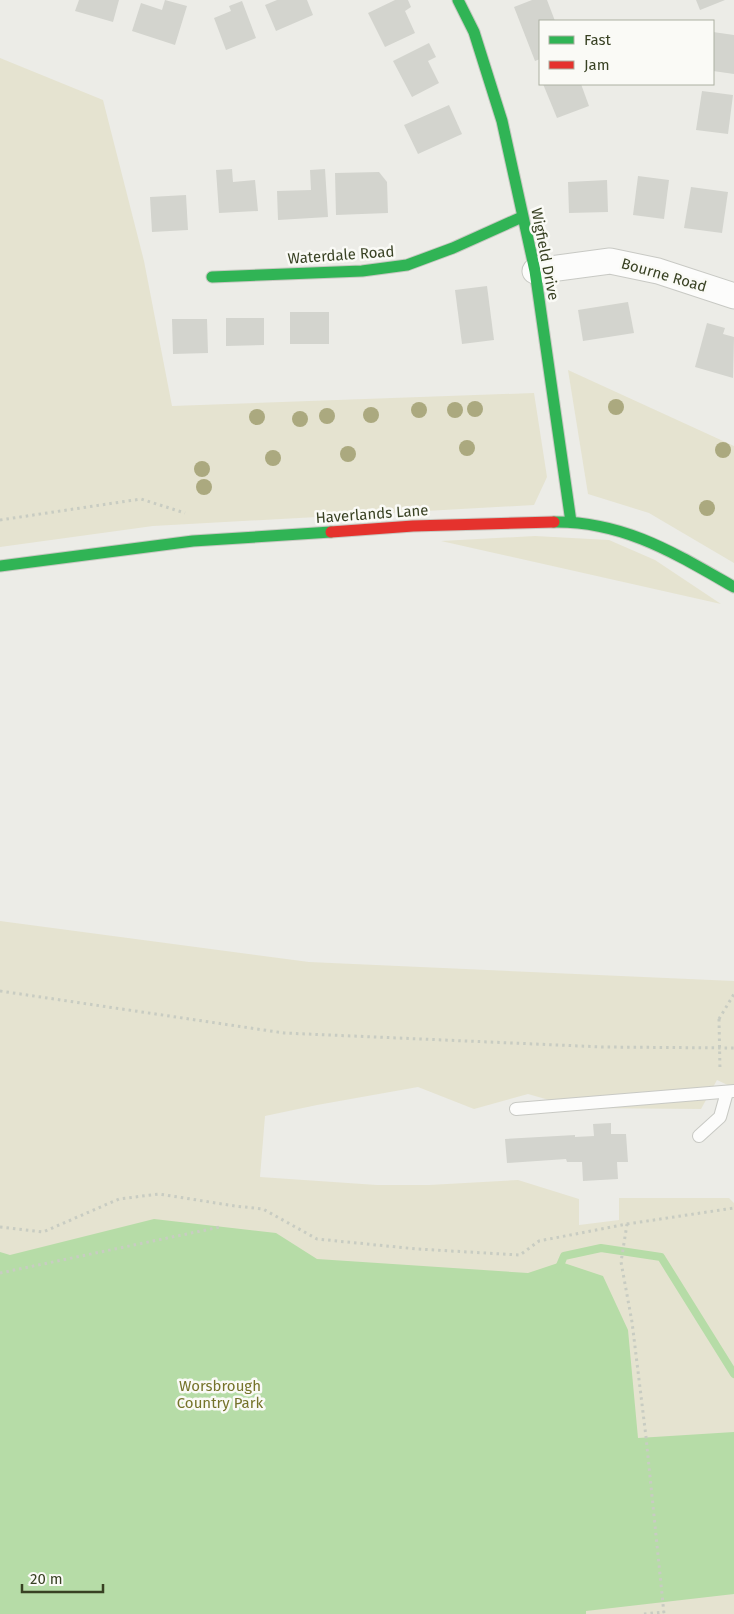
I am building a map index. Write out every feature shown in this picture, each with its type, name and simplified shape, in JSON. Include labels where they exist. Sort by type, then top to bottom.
[{"type":"street","name":"Wigfield Drive","points":[[458,0],[474,32],[502,121],[535,270],[571,522]]},
{"type":"street","name":"Waterdale Road","points":[[212,277],[362,271],[407,265],[453,248],[522,217]]},
{"type":"street","name":"Bourne Road","points":[[535,270],[610,261],[658,271],[734,296]]},
{"type":"street","name":"Haverlands Lane","points":[[0,566],[192,541],[413,526],[571,522],[619,530],[669,550],[734,587]]},
{"type":"lane","points":[[516,1109],[731,1091],[720,1117],[699,1136]]},
{"type":"path","points":[[0,520],[141,499],[186,513],[192,541]]},
{"type":"path","points":[[0,991],[284,1033],[603,1047],[734,1048]]},
{"type":"path","points":[[720,1071],[719,1019],[734,994]]},
{"type":"path","points":[[0,1227],[44,1232],[119,1199],[159,1194],[264,1209],[317,1239],[426,1250],[520,1256],[539,1241],[627,1224],[734,1208]]},
{"type":"path","points":[[627,1224],[621,1262],[632,1322],[664,1613],[644,1614]]},
{"type":"path","points":[[0,1273],[220,1227]]},
{"type":"green space","points":[[0,58],[103,100],[144,261],[172,406],[534,393],[547,477],[534,505],[153,526],[0,547]]},
{"type":"green space","points":[[568,370],[734,446],[734,563],[649,513],[588,494]]},
{"type":"green space","points":[[535,536],[609,540],[655,560],[721,604],[441,541]]},
{"type":"green space","name":"Worsbrough Country Park","points":[[0,921],[309,962],[734,981],[734,1088],[717,1080],[701,1109],[577,1108],[528,1094],[474,1109],[418,1087],[265,1116],[260,1177],[377,1185],[429,1185],[518,1180],[579,1199],[579,1225],[619,1220],[619,1198],[729,1198],[734,1203],[734,1614],[0,1614]]},
{"type":"shaded area","name":"Worsbrough Country Park","points":[[154,1219],[276,1233],[317,1259],[528,1273],[561,1262],[603,1276],[628,1330],[638,1438],[734,1432],[734,1594],[586,1611],[586,1614],[0,1614],[0,1252],[10,1255]]},
{"type":"building","points":[[79,0],[119,0],[113,22],[75,11]]},
{"type":"building","points":[[165,0],[187,6],[175,45],[132,31],[141,3],[162,10]]},
{"type":"building","points":[[277,0],[307,0],[313,15],[276,31],[265,5]]},
{"type":"building","points":[[395,0],[408,0],[411,7],[405,11],[415,33],[385,47],[368,13]]},
{"type":"building","points":[[532,0],[547,0],[555,20],[539,20],[539,59],[535,61],[514,7]]},
{"type":"building","points":[[696,0],[725,0],[700,10]]},
{"type":"building","points":[[242,1],[256,38],[226,50],[214,18],[231,11],[229,6]]},
{"type":"building","points":[[714,32],[734,35],[734,74],[714,71]]},
{"type":"building","points":[[429,43],[436,57],[428,61],[439,83],[412,97],[393,61]]},
{"type":"building","points":[[543,85],[581,85],[589,106],[557,118]]},
{"type":"building","points":[[702,91],[733,95],[728,134],[696,130]]},
{"type":"building","points":[[449,105],[462,134],[418,154],[404,125]]},
{"type":"building","points":[[232,169],[233,182],[255,180],[258,211],[219,213],[216,170]]},
{"type":"building","points":[[325,169],[328,217],[278,220],[277,191],[311,190],[310,170]]},
{"type":"building","points":[[379,172],[387,182],[388,213],[336,215],[335,173]]},
{"type":"building","points":[[638,176],[669,180],[664,219],[633,215]]},
{"type":"building","points":[[607,180],[608,212],[569,213],[568,182]]},
{"type":"building","points":[[691,187],[728,192],[722,233],[684,228]]},
{"type":"building","points":[[186,195],[188,230],[152,232],[150,197]]},
{"type":"building","points":[[487,286],[494,340],[462,344],[455,290]]},
{"type":"building","points":[[628,302],[634,333],[583,341],[578,310]]},
{"type":"building","points":[[290,312],[329,312],[329,344],[290,344]]},
{"type":"building","points":[[226,318],[264,318],[264,345],[226,346]]},
{"type":"building","points":[[172,319],[207,319],[208,353],[173,354]]},
{"type":"building","points":[[707,323],[725,328],[723,334],[734,337],[733,378],[695,367]]},
{"type":"building","points":[[611,1123],[611,1134],[626,1134],[628,1162],[617,1162],[618,1179],[583,1181],[582,1162],[567,1162],[566,1159],[507,1163],[505,1139],[575,1135],[575,1137],[594,1136],[593,1124]]},
{"type":"waterway","points":[[558,1270],[564,1256],[601,1248],[661,1257],[734,1374]]},
{"type":"traffic: fast","points":[[458,0],[474,32],[502,121],[535,271],[571,522]]},
{"type":"traffic: fast","points":[[212,277],[362,271],[407,265],[453,248],[522,217]]},
{"type":"traffic: fast","points":[[554,522],[579,523],[626,533],[670,552],[734,587]]},
{"type":"traffic: fast","points":[[0,566],[193,541],[331,532]]},
{"type":"traffic: jam","points":[[331,532],[413,526],[554,522]]}]
